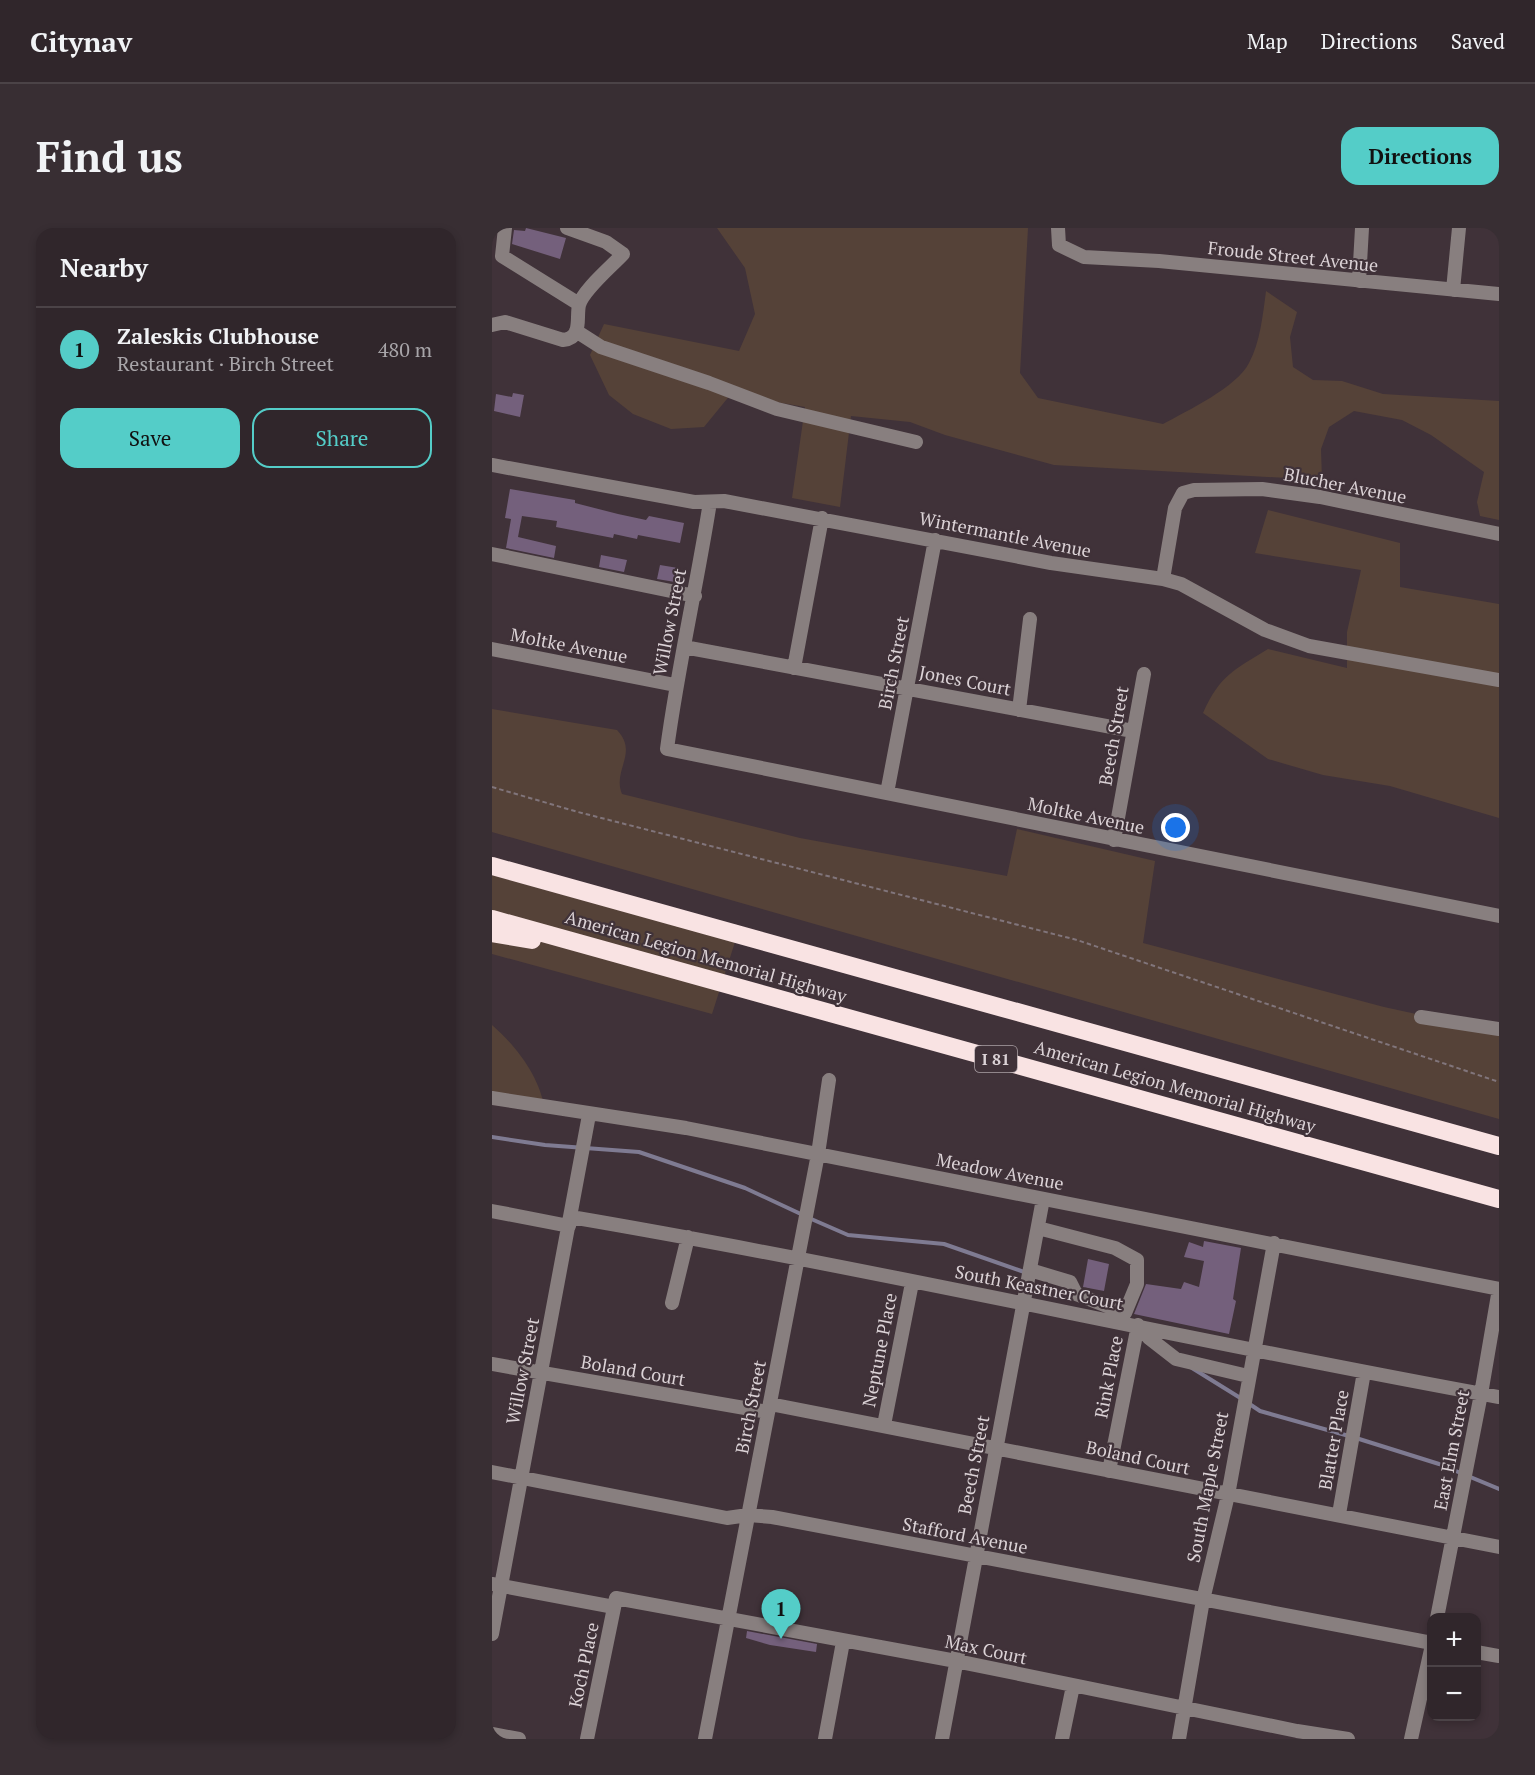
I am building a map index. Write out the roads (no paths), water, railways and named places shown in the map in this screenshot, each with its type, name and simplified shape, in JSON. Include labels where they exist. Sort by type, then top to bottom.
[{"type":"highway","name":"American Legion Memorial Highway","points":[[492,866],[1499,1146]]},
{"type":"highway","name":"American Legion Memorial Highway","points":[[492,919],[1499,1199]]},
{"type":"highway","points":[[492,933],[618,954]]},
{"type":"street","points":[[505,228],[502,256],[579,304]]},
{"type":"street","points":[[492,325],[505,322],[563,340],[570,338],[576,331],[580,318],[579,304],[623,254],[606,242],[567,228]]},
{"type":"street","name":"Froude Street Avenue","points":[[1058,228],[1059,245],[1084,257],[1159,261],[1499,294]]},
{"type":"street","points":[[1359,281],[1362,228]]},
{"type":"street","points":[[1454,290],[1459,228]]},
{"type":"street","points":[[576,331],[601,347],[709,383],[777,409],[916,442]]},
{"type":"street","name":"Wintermantle Avenue","points":[[492,465],[694,502],[724,501],[1051,563],[1163,579],[1181,584],[1265,630],[1309,645],[1499,680]]},
{"type":"street","name":"Blucher Avenue","points":[[1163,579],[1175,508],[1183,494],[1202,488],[1238,488],[1302,494],[1499,534]]},
{"type":"street","name":"Willow Street","points":[[667,749],[675,685],[695,596],[710,502]]},
{"type":"street","points":[[794,668],[822,518]]},
{"type":"street","name":"Birch Street","points":[[887,793],[935,540]]},
{"type":"street","points":[[492,554],[695,596]]},
{"type":"street","points":[[1019,710],[1030,619]]},
{"type":"street","name":"Jones Court","points":[[684,647],[1133,731]]},
{"type":"street","name":"Moltke Avenue","points":[[492,649],[675,685]]},
{"type":"street","name":"Beech Street","points":[[1114,840],[1144,674]]},
{"type":"street","name":"Moltke Avenue","points":[[667,749],[1499,916]]},
{"type":"street","points":[[1420,1017],[1499,1029]]},
{"type":"street","name":"Birch Street","points":[[705,1739],[818,1154],[830,1080]]},
{"type":"street","name":"Meadow Avenue","points":[[492,1098],[589,1115],[686,1128],[1499,1289]]},
{"type":"street","name":"Willow Street","points":[[492,1634],[497,1585],[521,1478],[589,1115]]},
{"type":"street","name":"Beech Street","points":[[942,1739],[1043,1198]]},
{"type":"street","name":"South Keastner Court","points":[[492,1211],[688,1237],[1499,1397]]},
{"type":"street","points":[[1038,1228],[1115,1248],[1137,1260],[1137,1284],[1125,1313]]},
{"type":"street","points":[[672,1303],[688,1237]]},
{"type":"street","name":"South Maple Street","points":[[1179,1739],[1203,1600],[1228,1495],[1253,1348],[1274,1243]]},
{"type":"street","points":[[1030,1270],[1071,1282],[1076,1294],[1125,1313],[1149,1338],[1176,1359],[1248,1376]]},
{"type":"street","name":"Neptune Place","points":[[884,1425],[912,1283]]},
{"type":"street","name":"East Elm Street","points":[[1438,1613],[1499,1289]]},
{"type":"street","name":"Rink Place","points":[[1109,1471],[1138,1325]]},
{"type":"street","name":"Boland Court","points":[[492,1364],[541,1374],[884,1425],[1499,1547]]},
{"type":"street","name":"Blatter Place","points":[[1340,1514],[1364,1372]]},
{"type":"street","name":"Stafford Avenue","points":[[492,1472],[727,1518],[748,1515],[772,1517],[1427,1643]]},
{"type":"street","name":"Max Court","points":[[497,1585],[728,1618],[843,1642],[956,1661],[1296,1735],[1348,1739]]},
{"type":"street","name":"Koch Place","points":[[587,1739],[615,1603]]},
{"type":"street","points":[[825,1739],[843,1642]]},
{"type":"street","points":[[1481,1653],[1499,1656]]},
{"type":"street","points":[[1411,1739],[1427,1663]]},
{"type":"street","points":[[1062,1739],[1073,1686]]},
{"type":"street","points":[[492,1734],[519,1739]]},
{"type":"waterway","points":[[492,1137],[545,1145],[639,1152],[745,1188],[803,1215]]},
{"type":"waterway","points":[[809,1218],[848,1235],[944,1244],[1027,1273]]},
{"type":"waterway","points":[[1192,1368],[1242,1399]]},
{"type":"waterway","points":[[1248,1403],[1260,1411],[1349,1436]]},
{"type":"waterway","points":[[1356,1438],[1439,1464],[1499,1489]]},
{"type":"place","name":"Zaleskis Clubhouse","points":[[781,1639]]}]
